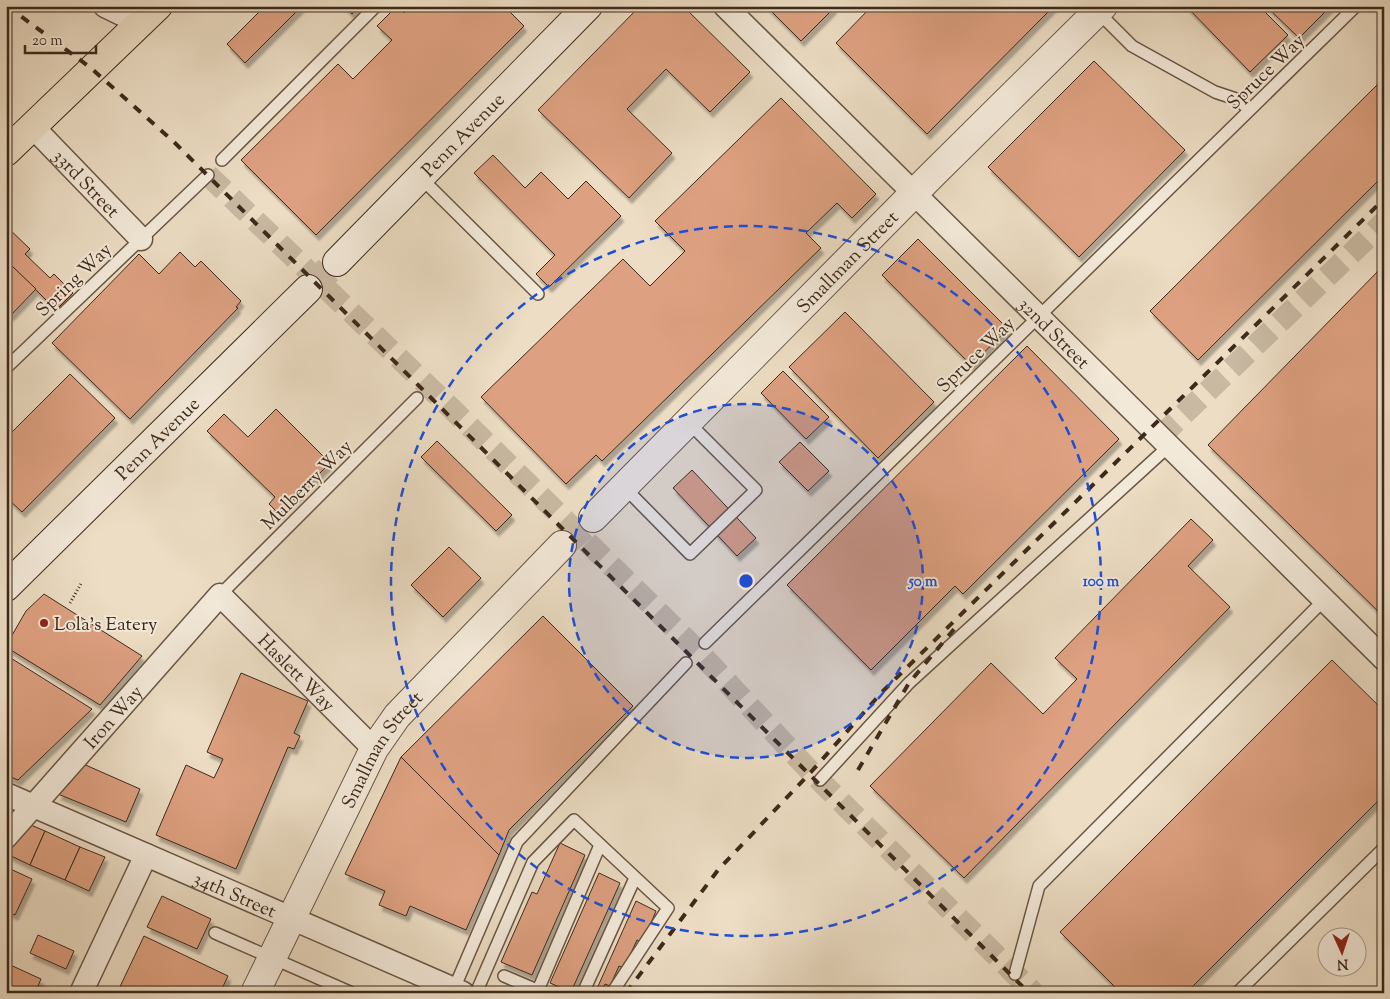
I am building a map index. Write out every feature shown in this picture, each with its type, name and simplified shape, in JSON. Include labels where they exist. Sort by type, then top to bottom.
[{"type":"main road","points":[[6,152],[149,15]]},
{"type":"street","points":[[105,6],[149,15]]},
{"type":"street","name":"Penn Avenue","points":[[337,262],[588,6]]},
{"type":"street","name":"32nd Street","points":[[725,6],[1384,659]]},
{"type":"street","name":"Smallman Street","points":[[593,518],[1100,9]]},
{"type":"street","name":"33rd Street","points":[[32,126],[141,239]]},
{"type":"street","name":"Penn Avenue","points":[[6,587],[308,289]]},
{"type":"street","name":"Smallman Street","points":[[255,993],[374,749],[397,716],[562,545]]},
{"type":"street","name":"Haslett Way","points":[[220,595],[374,749]]},
{"type":"street","name":"Iron Way","points":[[6,837],[220,595]]},
{"type":"street","name":"34th Street","points":[[6,794],[292,917],[456,991]]},
{"type":"street","points":[[81,993],[146,855]]},
{"type":"lane","points":[[222,160],[376,6]]},
{"type":"lane","name":"Spruce Way","points":[[705,644],[1356,6]]},
{"type":"lane","points":[[1100,9],[1132,46],[1215,92],[1239,100],[1249,110]]},
{"type":"lane","name":"Spring Way","points":[[6,368],[208,175]]},
{"type":"lane","points":[[421,178],[538,294]]},
{"type":"lane","name":"Mulberry Way","points":[[220,595],[418,398]]},
{"type":"lane","points":[[624,487],[690,554],[756,490],[688,422]]},
{"type":"lane","points":[[820,780],[909,683],[1170,446]]},
{"type":"lane","points":[[1015,974],[1039,886],[1324,600]]},
{"type":"lane","points":[[456,991],[517,842],[686,663]]},
{"type":"lane","points":[[476,993],[533,862],[574,820],[668,908],[612,993]]},
{"type":"lane","points":[[504,976],[541,991],[600,844]]},
{"type":"lane","points":[[1237,993],[1384,848]]},
{"type":"lane","points":[[584,993],[635,878]]},
{"type":"lane","points":[[215,932],[352,993]]},
{"type":"path","points":[[70,603],[82,582]]},
{"type":"building","points":[[265,6],[302,6],[245,63],[227,44]]},
{"type":"building","points":[[344,6],[359,6],[352,14]]},
{"type":"building","points":[[397,6],[404,13],[411,6],[504,6],[524,26],[316,235],[241,160],[338,64],[353,79],[392,40],[377,26]]},
{"type":"building","points":[[640,6],[683,6],[750,72],[710,112],[666,69],[627,109],[672,153],[629,198],[538,110]]},
{"type":"building","points":[[766,6],[833,6],[834,8],[801,41]]},
{"type":"building","points":[[872,6],[1054,6],[927,134],[836,43]]},
{"type":"building","points":[[1186,6],[1259,6],[1288,35],[1250,72]]},
{"type":"building","points":[[1266,6],[1331,6],[1299,38]]},
{"type":"building","points":[[1094,61],[1185,150],[1079,257],[988,167]]},
{"type":"building","points":[[1384,78],[1384,175],[1198,360],[1150,311]]},
{"type":"building","points":[[781,98],[876,194],[852,218],[837,203],[806,233],[821,248],[602,461],[596,455],[566,484],[481,397],[623,259],[650,286],[685,251],[655,221]]},
{"type":"building","points":[[493,155],[525,188],[541,172],[568,199],[586,181],[621,216],[549,287],[536,274],[555,255],[474,173]]},
{"type":"building","points":[[6,226],[30,249],[25,254],[50,278],[54,274],[73,293],[56,310],[6,260]]},
{"type":"building","points":[[918,239],[1008,329],[971,365],[882,275]]},
{"type":"building","points":[[180,252],[195,267],[201,261],[241,301],[236,307],[238,308],[130,419],[52,343],[139,254],[159,274]]},
{"type":"building","points":[[10,264],[36,289],[10,316],[6,312],[6,268]]},
{"type":"building","points":[[1384,265],[1384,617],[1208,445]]},
{"type":"building","points":[[845,312],[934,402],[878,458],[789,367]]},
{"type":"building","points":[[1027,346],[1119,439],[963,594],[955,586],[871,670],[787,585]]},
{"type":"building","points":[[783,371],[829,417],[806,439],[761,393]]},
{"type":"building","points":[[70,374],[115,418],[22,512],[6,497],[6,438]]},
{"type":"building","points":[[276,409],[330,463],[279,514],[269,504],[275,497],[207,431],[224,414],[248,437]]},
{"type":"building","points":[[437,441],[512,515],[496,531],[421,457]]},
{"type":"building","points":[[800,442],[829,471],[808,491],[779,462]]},
{"type":"building","points":[[692,470],[756,538],[737,556],[673,488]]},
{"type":"building","points":[[1191,519],[1213,540],[1188,566],[1230,607],[964,878],[870,786],[991,663],[1043,714],[1077,679],[1055,658]]},
{"type":"building","points":[[449,547],[481,578],[443,617],[411,585]]},
{"type":"building","points":[[44,594],[142,656],[100,705],[6,647],[6,636],[11,637],[26,611]]},
{"type":"building","points":[[543,616],[633,706],[509,830],[499,855],[401,757]]},
{"type":"building","points":[[6,655],[92,709],[18,780],[6,775]]},
{"type":"building","points":[[1332,660],[1384,711],[1384,795],[1186,993],[1121,993],[1060,932]]},
{"type":"building","points":[[241,673],[308,701],[294,733],[300,736],[294,749],[288,747],[236,869],[156,835],[186,765],[214,778],[223,759],[207,752]]},
{"type":"building","points":[[401,757],[499,855],[466,930],[410,906],[406,916],[379,905],[385,891],[345,874]]},
{"type":"building","points":[[81,763],[140,789],[126,822],[58,794]]},
{"type":"building","points":[[31,825],[45,831],[30,865],[7,854]]},
{"type":"building","points":[[45,831],[80,847],[65,880],[30,865]]},
{"type":"building","points":[[560,843],[585,855],[532,975],[501,962],[532,892],[537,894]]},
{"type":"building","points":[[80,847],[105,857],[89,891],[65,880]]},
{"type":"building","points":[[6,867],[32,879],[15,915],[6,911]]},
{"type":"building","points":[[599,873],[620,883],[571,992],[550,983]]},
{"type":"building","points":[[162,896],[211,919],[197,949],[147,927]]},
{"type":"building","points":[[636,901],[656,911],[643,942],[637,940],[624,968],[619,966],[610,986],[605,984],[601,993],[595,993]]},
{"type":"building","points":[[38,935],[74,951],[66,969],[30,953]]},
{"type":"building","points":[[144,936],[228,976],[220,993],[117,993]]},
{"type":"building","points":[[6,963],[41,979],[35,993],[6,993]]},
{"type":"tunnel","points":[[208,175],[455,412],[698,651],[811,772],[1034,993]]},
{"type":"tunnel","points":[[1160,437],[1384,222]]},
{"type":"tunnel","points":[[308,289],[337,262]]},
{"type":"tunnel","points":[[562,545],[593,518]]},
{"type":"railway","points":[[7,6],[91,68],[175,143],[1029,993]]},
{"type":"railway","points":[[626,993],[718,870],[811,772],[883,691],[1384,199]]},
{"type":"railway","points":[[858,770],[909,683],[955,628]]},
{"type":"place","name":"Lola's Eatery","points":[[44,623]]}]
